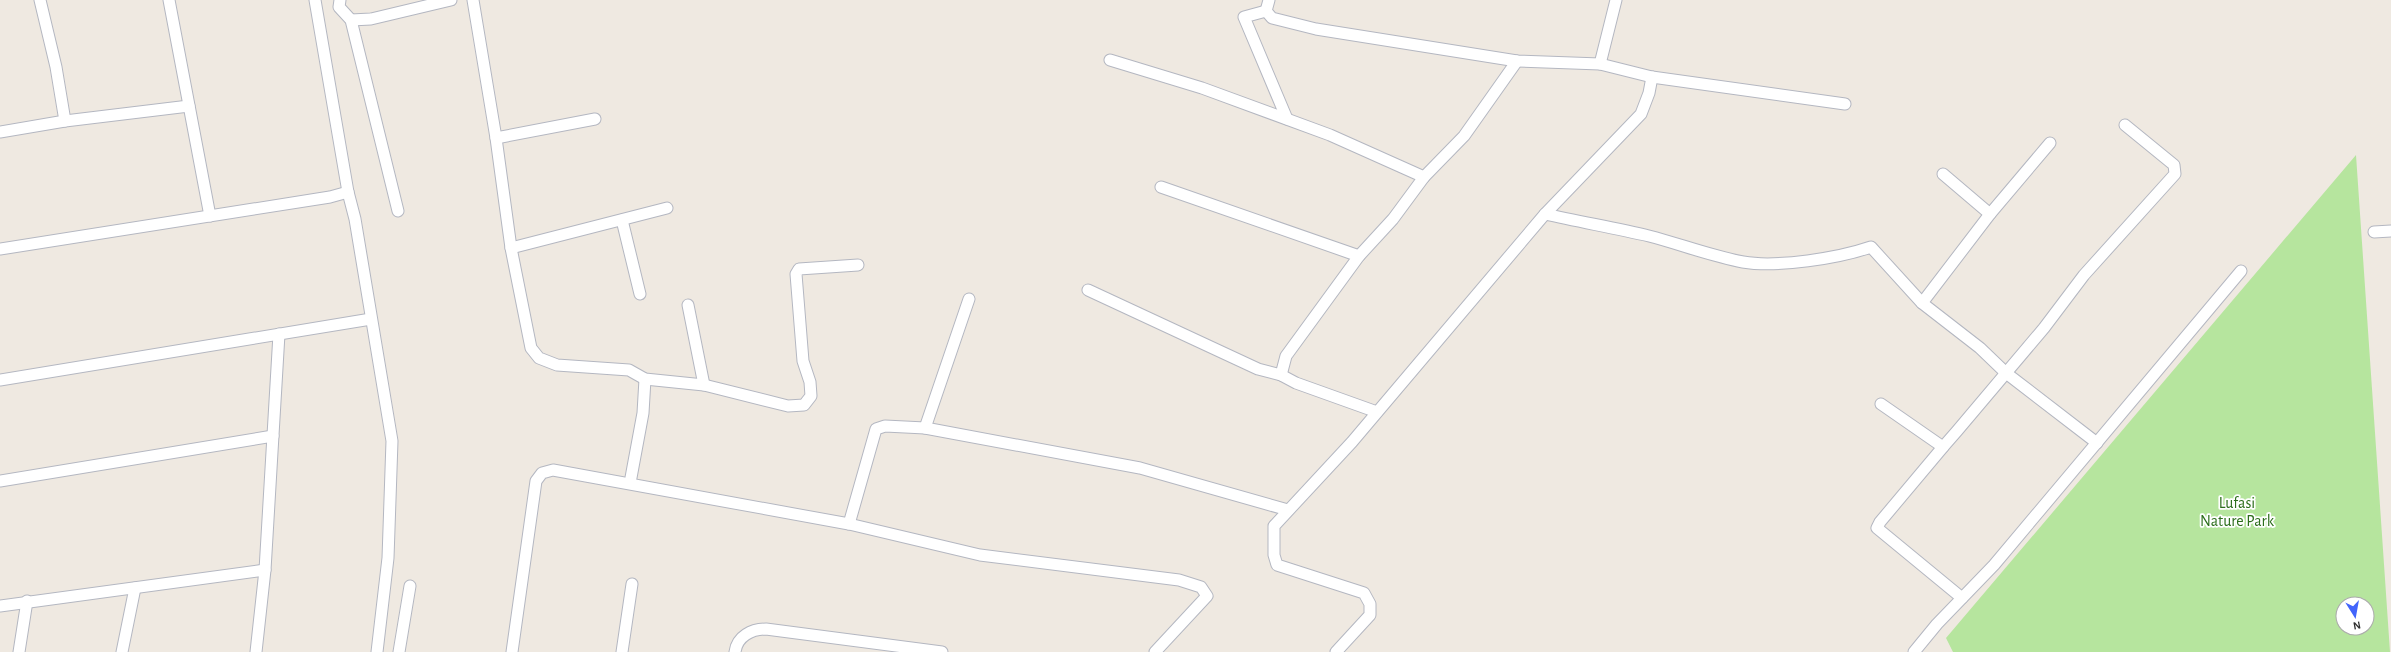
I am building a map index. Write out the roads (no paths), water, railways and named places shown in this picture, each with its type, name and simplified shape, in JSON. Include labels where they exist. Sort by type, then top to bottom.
[{"type":"street","points":[[40,0],[56,67],[65,121]]},
{"type":"street","points":[[169,0],[210,216]]},
{"type":"street","points":[[315,0],[348,192],[355,219],[392,441],[388,558],[377,652]]},
{"type":"street","points":[[340,0],[339,7],[351,20],[398,211]]},
{"type":"street","points":[[351,20],[371,19],[451,0]]},
{"type":"street","points":[[473,0],[496,138],[511,248],[531,348],[539,358],[557,365],[629,370],[645,379],[704,385],[788,406],[804,405],[811,396],[811,389],[803,361],[796,274],[799,269],[858,265]]},
{"type":"street","points":[[1266,11],[1269,0]]},
{"type":"street","points":[[1600,64],[1616,0]]},
{"type":"street","points":[[1266,11],[1272,18],[1316,29],[1517,61],[1600,64],[1652,77],[1845,104]]},
{"type":"street","points":[[1266,11],[1244,18],[1287,119]]},
{"type":"street","points":[[1110,60],[1202,88],[1330,135],[1424,177]]},
{"type":"street","points":[[1281,375],[1286,356],[1359,256],[1393,219],[1424,177],[1464,136],[1517,61]]},
{"type":"street","points":[[1336,652],[1370,615],[1370,604],[1364,593],[1277,565],[1274,555],[1274,526],[1352,442],[1545,214],[1640,114],[1649,93],[1652,77]]},
{"type":"street","points":[[0,132],[65,121],[189,106]]},
{"type":"street","points":[[496,138],[595,119]]},
{"type":"street","points":[[1962,598],[1877,528],[1880,522],[2044,328],[2084,275],[2175,174],[2174,165],[2125,125]]},
{"type":"street","points":[[1922,303],[1990,214],[2050,142]]},
{"type":"street","points":[[1943,174],[1990,214]]},
{"type":"street","points":[[1161,187],[1359,256]]},
{"type":"street","points":[[0,249],[330,197],[348,192]]},
{"type":"street","points":[[511,248],[667,208]]},
{"type":"street","points":[[1545,214],[1648,236],[1744,262],[1816,260],[1851,254],[1871,247],[1922,303],[1980,348],[2006,373],[2097,443]]},
{"type":"street","points":[[622,220],[640,294]]},
{"type":"street","points":[[2374,232],[2391,231]]},
{"type":"street","points":[[1914,652],[1962,598],[1994,565],[2241,271]]},
{"type":"street","points":[[1088,290],[1258,369],[1281,375],[1296,383],[1376,412]]},
{"type":"street","points":[[925,428],[969,299]]},
{"type":"street","points":[[688,305],[704,385]]},
{"type":"street","points":[[0,380],[371,319]]},
{"type":"street","points":[[256,652],[266,570],[279,334]]},
{"type":"street","points":[[630,483],[643,413],[645,379]]},
{"type":"street","points":[[1881,404],[1943,447]]},
{"type":"street","points":[[849,524],[876,429],[885,426],[925,428],[1140,468],[1288,510]]},
{"type":"street","points":[[0,481],[273,436]]},
{"type":"street","points":[[512,652],[536,481],[542,473],[553,470],[849,524],[980,555],[1179,580],[1201,587],[1207,596],[1155,652]]},
{"type":"street","points":[[0,606],[27,601],[266,570]]},
{"type":"street","points":[[622,652],[632,584]]},
{"type":"street","points":[[399,652],[410,586]]},
{"type":"street","points":[[122,652],[135,588]]},
{"type":"street","points":[[19,652],[27,601]]},
{"type":"street","points":[[735,652],[741,638],[756,629],[942,652]]},
{"type":"park label","name":"Lufasi Nature Park","points":[[2237,512]]}]
